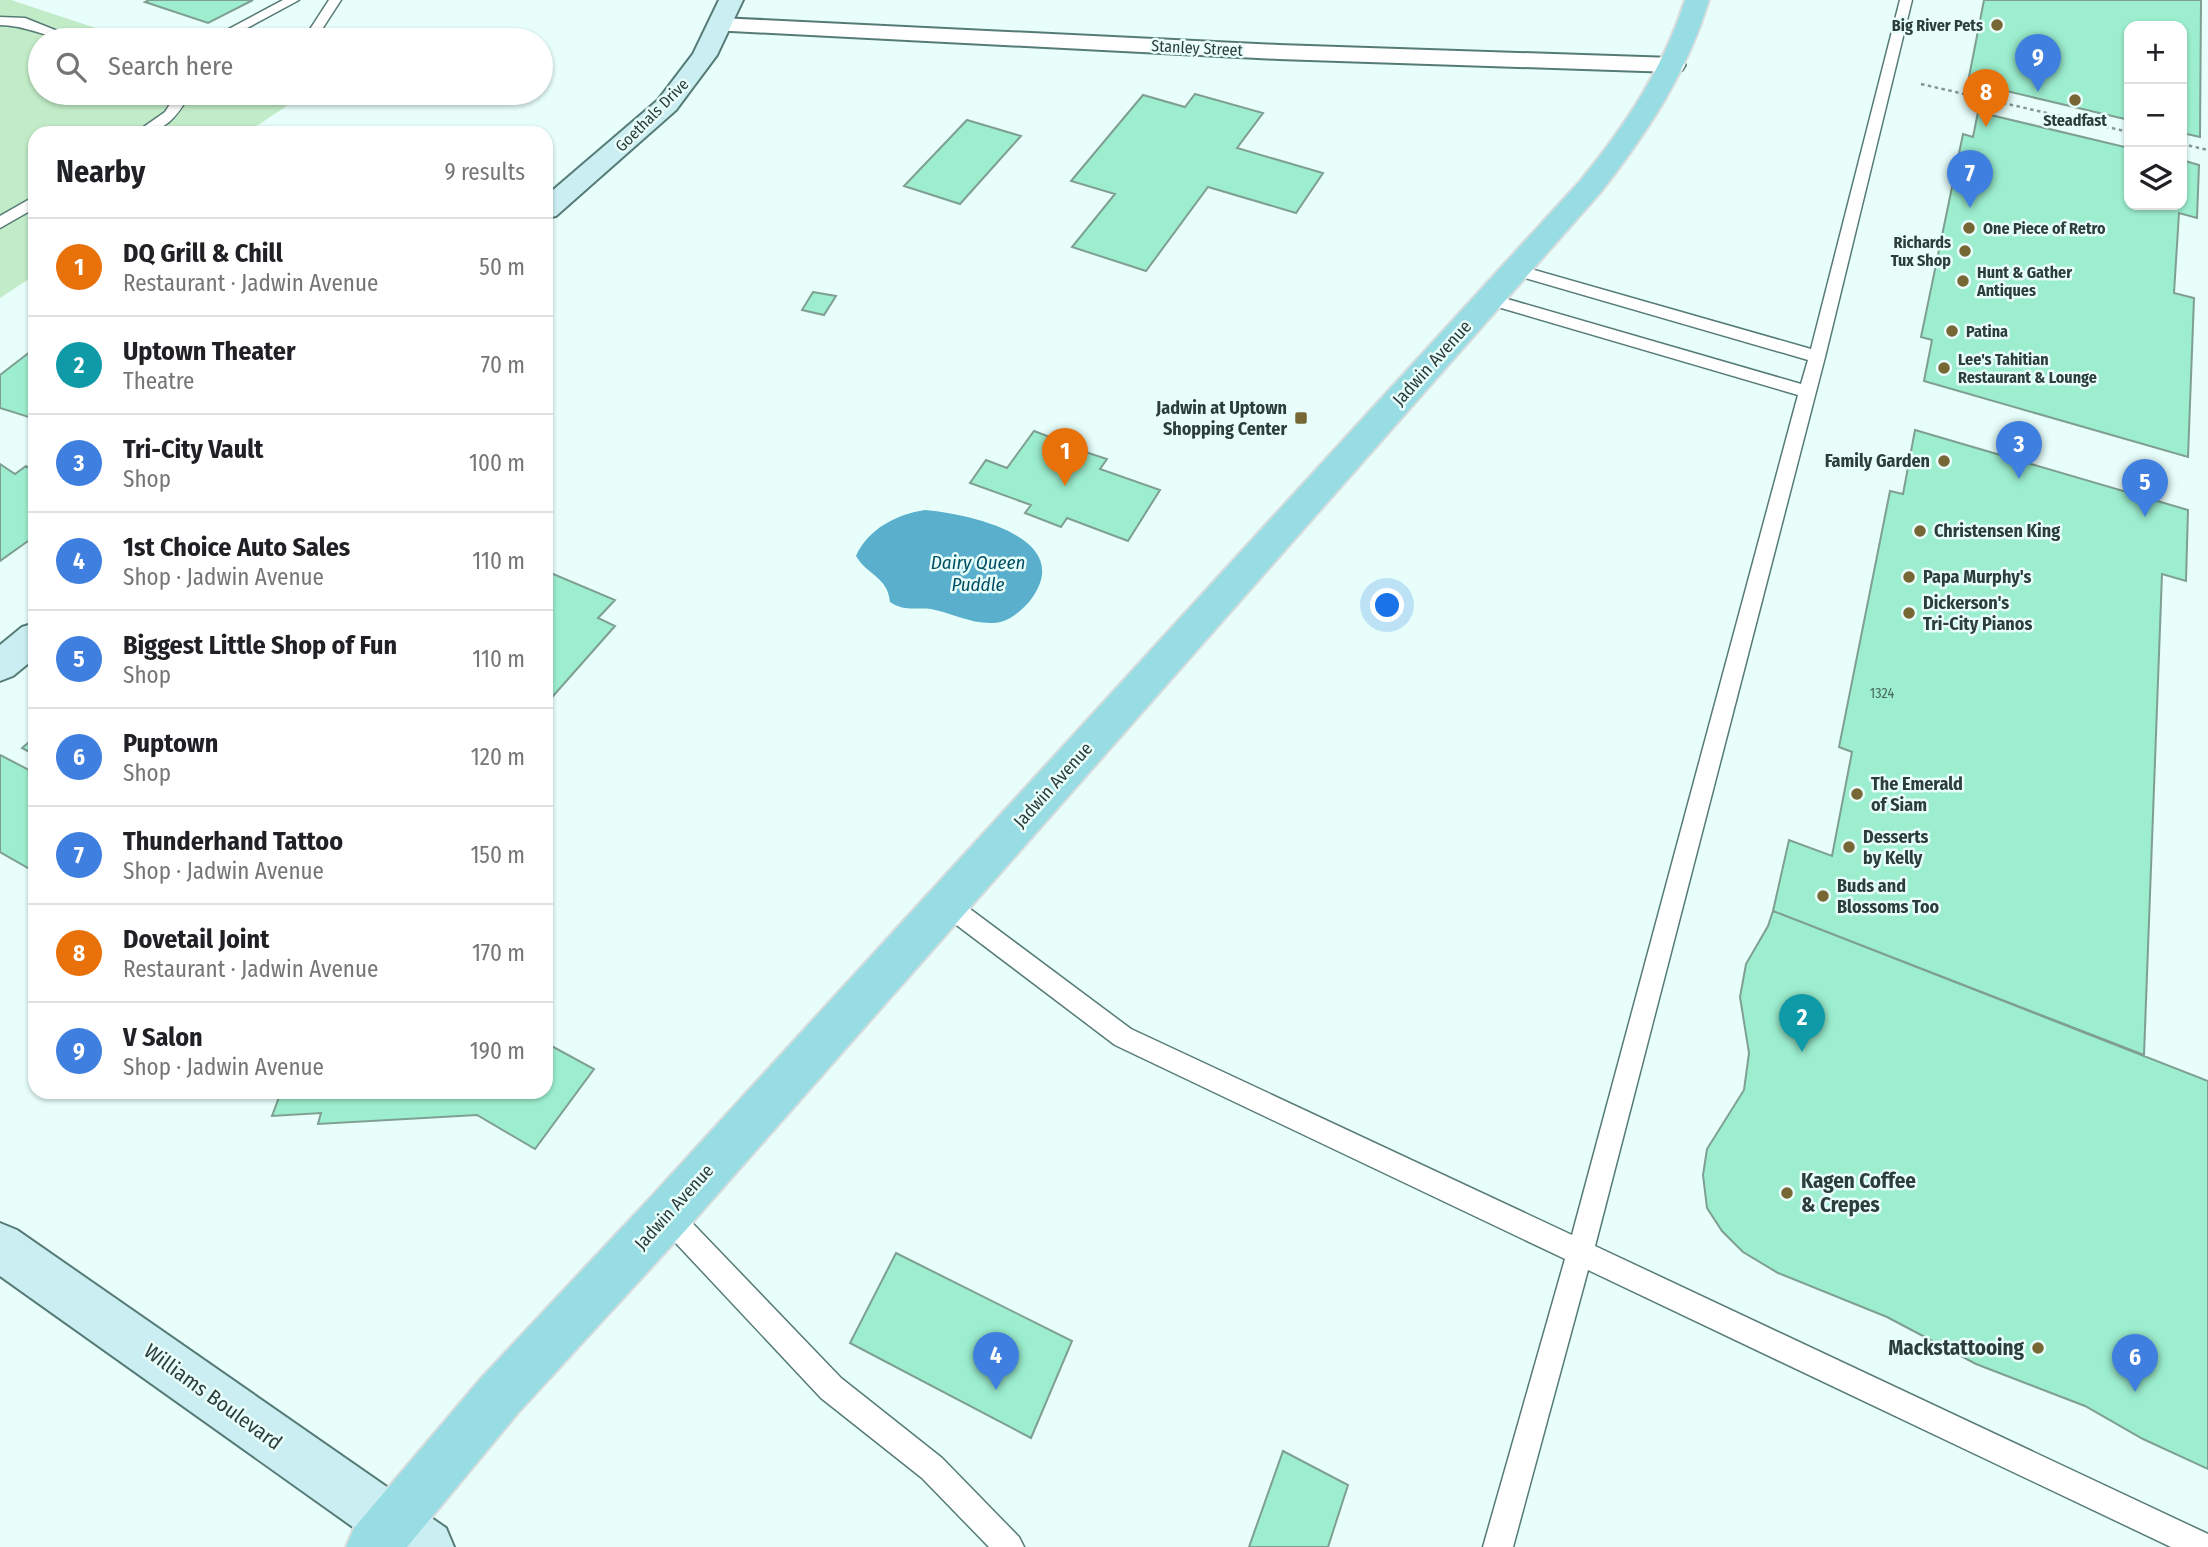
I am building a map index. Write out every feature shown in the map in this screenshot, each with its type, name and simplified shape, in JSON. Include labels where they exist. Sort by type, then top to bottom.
[{"type":"main road","name":"Jadwin Avenue","points":[[398,1539],[500,1395],[667,1215],[1517,270],[1618,152],[1642,119],[1673,65],[1697,0]]},
{"type":"street","name":"Goethals Drive","points":[[553,204],[667,105],[699,64],[731,0]]},
{"type":"street","name":"Stanley Street","points":[[720,26],[1279,52],[1673,65]]},
{"type":"street","points":[[0,666],[28,643]]},
{"type":"street","name":"Williams Boulevard","points":[[0,1247],[398,1539]]},
{"type":"lane","points":[[238,28],[293,0]]},
{"type":"lane","points":[[317,28],[335,0]]},
{"type":"lane","points":[[1498,1547],[1580,1253],[1807,392],[1906,0]]},
{"type":"lane","points":[[0,21],[20,21],[40,28]]},
{"type":"lane","points":[[153,126],[170,115],[176,105]]},
{"type":"lane","points":[[0,223],[28,205]]},
{"type":"lane","points":[[1517,270],[1816,357]]},
{"type":"lane","points":[[1490,299],[1807,392]]},
{"type":"lane","points":[[946,904],[1123,1037],[2203,1547]]},
{"type":"lane","points":[[667,1215],[831,1388],[932,1468],[1009,1547]]},
{"type":"path","points":[[1886,76],[2124,131]]},
{"type":"path","points":[[2187,145],[2208,150]]},
{"type":"green space","points":[[0,0],[11,0],[96,28],[28,28],[28,105],[288,105],[256,126],[28,126],[28,280],[0,298]]},
{"type":"water","name":"Dairy Queen Puddle","points":[[925,510],[991,524],[1030,546],[1041,561],[1041,580],[1022,610],[1003,621],[985,623],[931,609],[905,608],[890,602],[881,581],[856,556],[868,538],[884,524]]},
{"type":"building","points":[[253,0],[208,23],[145,2]]},
{"type":"building","points":[[1984,0],[2201,0],[2200,137],[2187,134],[2187,21],[2124,21],[2124,119],[1968,82]]},
{"type":"building","points":[[1195,94],[1263,113],[1237,148],[1323,173],[1296,213],[1208,187],[1146,271],[1072,247],[1115,194],[1071,181],[1143,95],[1185,107]]},
{"type":"building","points":[[1978,112],[2124,147],[2124,210],[2187,210],[2187,161],[2199,165],[2197,218],[2179,213],[2174,293],[2194,298],[2188,457],[1924,381],[1932,340],[1921,337],[1963,134],[1973,137]]},
{"type":"building","points":[[967,120],[1021,136],[960,204],[904,186]]},
{"type":"building","points":[[813,292],[836,296],[824,315],[802,310]]},
{"type":"building","points":[[28,353],[28,417],[0,408],[0,375]]},
{"type":"building","points":[[1915,430],[2188,510],[2186,581],[2162,574],[2144,1055],[1773,911],[1789,840],[1832,856],[1852,752],[1839,747],[1890,491],[1903,494]]},
{"type":"building","points":[[1034,431],[1063,442],[1056,452],[1076,459],[1082,451],[1107,459],[1100,469],[1160,490],[1128,541],[1067,518],[1061,527],[1025,513],[1031,505],[970,483],[986,460],[1007,468]]},
{"type":"building","points":[[0,464],[15,474],[26,466],[28,541],[0,561]]},
{"type":"building","points":[[553,574],[615,600],[598,618],[615,626],[553,696]]},
{"type":"building","points":[[0,755],[28,769],[28,868],[0,852]]},
{"type":"building","points":[[1773,911],[2208,1081],[2208,1469],[2143,1439],[2085,1406],[1976,1364],[1887,1317],[1778,1273],[1743,1252],[1722,1231],[1707,1208],[1703,1175],[1707,1149],[1744,1090],[1749,1053],[1740,997],[1746,964],[1768,926]]},
{"type":"building","points":[[553,1047],[594,1069],[535,1149],[477,1115],[318,1124],[321,1113],[272,1116],[278,1099],[553,1099]]},
{"type":"building","points":[[896,1253],[1072,1341],[1031,1438],[850,1343]]},
{"type":"building","points":[[1283,1451],[1348,1485],[1328,1547],[1249,1547]]},
{"type":"place","name":"Big River Pets","points":[[1997,25]]},
{"type":"place","name":"V Salon","points":[[2038,92]]},
{"type":"place","name":"Steadfast","points":[[2075,100]]},
{"type":"place","name":"Dovetail Joint","points":[[1986,127]]},
{"type":"place","name":"Thunderhand Tattoo","points":[[1970,208]]},
{"type":"place","name":"One Piece of Retro","points":[[1969,228]]},
{"type":"place","name":"Richards Tux Shop","points":[[1965,251]]},
{"type":"place","name":"Hunt & Gather Antiques","points":[[1963,281]]},
{"type":"place","name":"Patina","points":[[1952,331]]},
{"type":"place","name":"Lee's Tahitian Restaurant & Lounge","points":[[1944,368]]},
{"type":"place","name":"Jadwin at Uptown Shopping Center","points":[[1301,418]]},
{"type":"place","name":"Family Garden","points":[[1944,461]]},
{"type":"place","name":"Tri-City Vault","points":[[2019,479]]},
{"type":"place","name":"DQ Grill & Chill","points":[[1065,486]]},
{"type":"place","name":"Biggest Little Shop of Fun","points":[[2145,517]]},
{"type":"place","name":"Christensen King","points":[[1920,531]]},
{"type":"place","name":"Papa Murphy's","points":[[1909,577]]},
{"type":"place","name":"Dickerson's Tri-City Pianos","points":[[1909,613]]},
{"type":"place","name":"The Emerald of Siam","points":[[1857,794]]},
{"type":"place","name":"Desserts by Kelly","points":[[1849,847]]},
{"type":"place","name":"Buds and Blossoms Too","points":[[1823,896]]},
{"type":"place","name":"Uptown Theater","points":[[1802,1052]]},
{"type":"place","name":"Kagen Coffee & Crepes","points":[[1787,1193]]},
{"type":"place","name":"Mackstattooing","points":[[2038,1348]]},
{"type":"place","name":"1st Choice Auto Sales","points":[[996,1390]]},
{"type":"place","name":"Puptown","points":[[2135,1392]]}]
